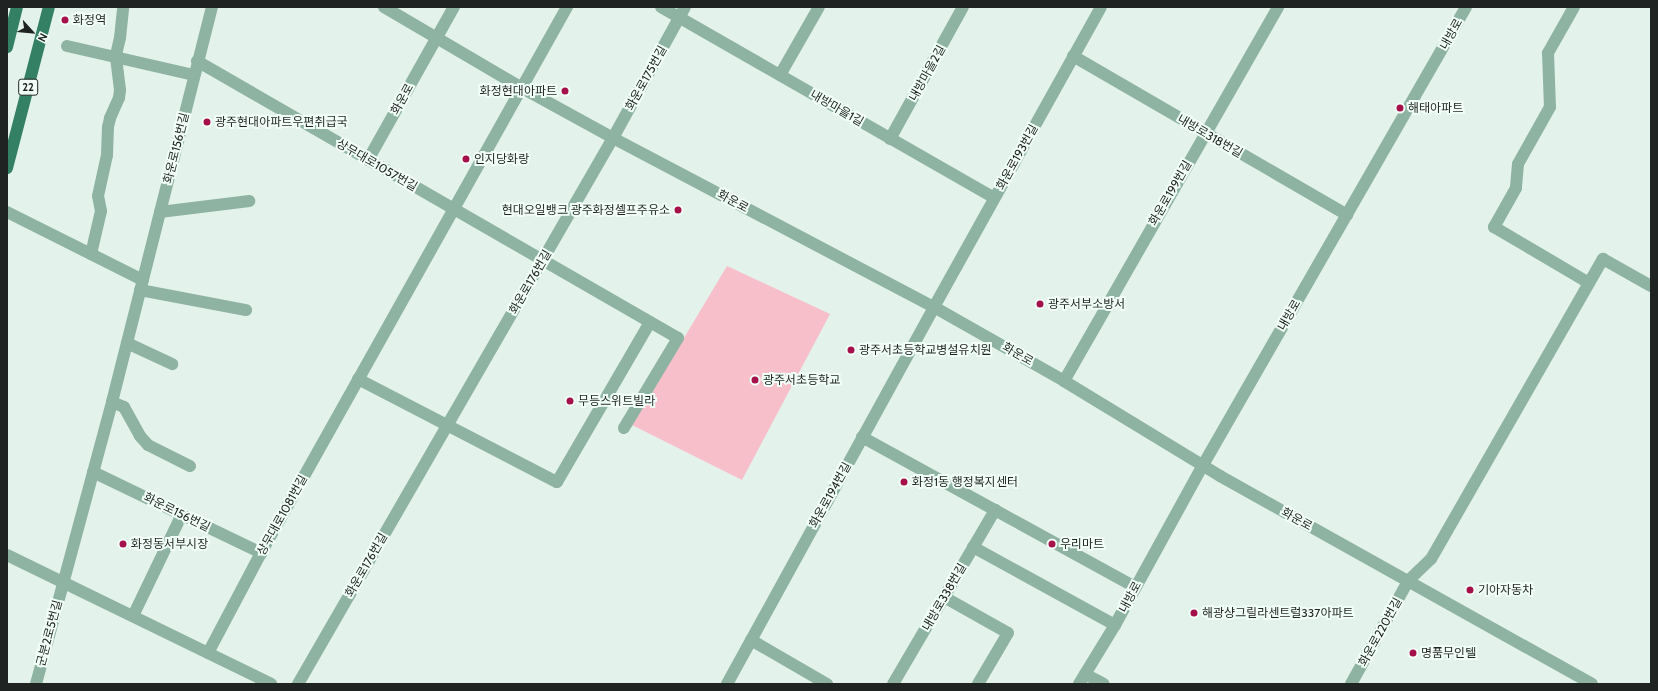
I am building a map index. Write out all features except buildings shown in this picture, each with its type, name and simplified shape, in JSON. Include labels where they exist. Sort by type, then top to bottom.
[{"type":"main road","points":[[7,47],[17,7]]},
{"type":"main road","name":"22","points":[[7,168],[49,7]]},
{"type":"street","points":[[91,254],[101,211],[98,196],[107,155],[108,126],[119,98],[120,90],[116,57],[120,38],[123,7]]},
{"type":"street","name":"화운로156번길","points":[[63,582],[94,472],[197,61],[212,7]]},
{"type":"street","name":"화운로","points":[[384,7],[522,88],[613,138],[934,306],[1064,380],[1203,465],[1592,684]]},
{"type":"street","name":"화운로","points":[[368,160],[454,7]]},
{"type":"street","points":[[567,7],[358,379],[556,482],[654,324]]},
{"type":"street","points":[[661,7],[683,12]]},
{"type":"street","points":[[780,75],[819,7]]},
{"type":"street","name":"내방마을2길","points":[[890,139],[963,7]]},
{"type":"street","name":"화운로193번길","points":[[934,306],[1101,7]]},
{"type":"street","name":"화운로199번길","points":[[1064,380],[1204,133],[1278,7]]},
{"type":"street","name":"내방로","points":[[1082,679],[1115,625],[1203,465],[1466,7]]},
{"type":"street","points":[[1574,7],[1548,53],[1550,107],[1518,164],[1516,188],[1494,227],[1589,283]]},
{"type":"street","name":"내방마을1길","points":[[683,12],[780,75],[994,198]]},
{"type":"street","name":"화운로175번길","points":[[613,138],[683,12]]},
{"type":"street","points":[[68,46],[194,74]]},
{"type":"street","name":"내방로318번길","points":[[1073,56],[1347,215]]},
{"type":"street","name":"상무대로1057번길","points":[[197,61],[678,338],[624,428]]},
{"type":"street","name":"화운로176번길","points":[[298,684],[613,138]]},
{"type":"street","points":[[160,212],[249,201]]},
{"type":"street","points":[[7,212],[91,254],[142,285],[246,310]]},
{"type":"street","name":"화운로220번길","points":[[1351,684],[1408,581],[1431,559],[1603,259],[1651,286]]},
{"type":"street","name":"화운로194번길","points":[[727,684],[934,306]]},
{"type":"street","points":[[127,343],[172,364]]},
{"type":"street","name":"상무대로1081번길","points":[[208,653],[261,552],[358,379]]},
{"type":"street","points":[[112,402],[124,407],[140,436],[148,446],[190,466]]},
{"type":"street","points":[[862,437],[1135,587]]},
{"type":"street","name":"화운로156번길","points":[[94,472],[261,552]]},
{"type":"street","name":"내방로338번길","points":[[894,684],[995,510]]},
{"type":"street","points":[[133,616],[182,514]]},
{"type":"street","name":"내방로","points":[[973,547],[1115,625]]},
{"type":"street","points":[[7,555],[271,684]]},
{"type":"street","name":"군분2로5번길","points":[[36,684],[63,582]]},
{"type":"street","points":[[944,597],[1008,633],[978,684]]},
{"type":"street","points":[[751,640],[808,679],[827,684]]},
{"type":"street","points":[[1082,679],[1104,684]]},
{"type":"shaded area","points":[[727,266],[830,314],[742,480],[632,425]]},
{"type":"place","name":"화정역","points":[[65,20]]},
{"type":"place","name":"화정현대아파트","points":[[565,91]]},
{"type":"place","name":"해태아파트","points":[[1400,108]]},
{"type":"place","name":"광주현대아파트우편취급국","points":[[207,122]]},
{"type":"place","name":"인지당화랑","points":[[466,159]]},
{"type":"place","name":"현대오일뱅크 광주화정셀프주유소","points":[[678,210]]},
{"type":"place","name":"광주서부소방서","points":[[1040,304]]},
{"type":"place","name":"광주서초등학교병설유치원","points":[[851,350]]},
{"type":"place","name":"광주서초등학교","points":[[755,380]]},
{"type":"place","name":"무등스위트빌라","points":[[570,401]]},
{"type":"place","name":"화정1동 행정복지센터","points":[[904,482]]},
{"type":"place","name":"화정동서부시장","points":[[123,544]]},
{"type":"place","name":"우리마트","points":[[1052,544]]},
{"type":"place","name":"기아자동차","points":[[1470,590]]},
{"type":"place","name":"해광샹그릴라센트럴337아파트","points":[[1194,613]]},
{"type":"place","name":"명품무인텔","points":[[1413,653]]}]
